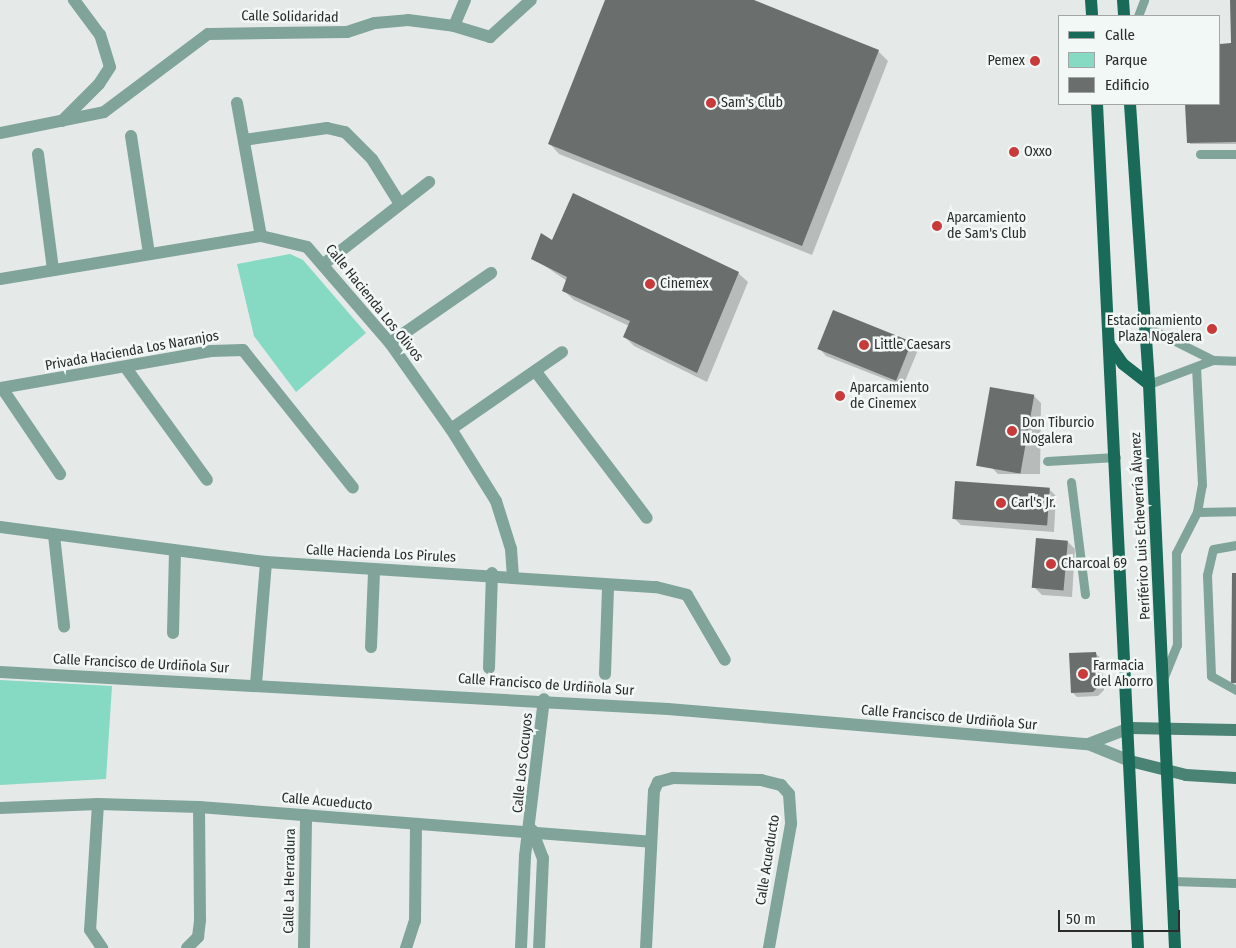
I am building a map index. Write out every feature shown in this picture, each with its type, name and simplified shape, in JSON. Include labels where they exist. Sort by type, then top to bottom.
[{"type":"main road","points":[[1092,0],[1092,15]]},
{"type":"main road","points":[[1123,0],[1124,15]]},
{"type":"main road","name":"Periférico Luis Echeverría Álvarez","points":[[1097,105],[1108,344],[1116,457],[1130,728],[1138,948]]},
{"type":"main road","name":"Periférico Luis Echeverría Álvarez","points":[[1130,105],[1149,384],[1175,948]]},
{"type":"main road","points":[[1108,344],[1123,364],[1149,384]]},
{"type":"main road","points":[[1130,728],[1236,730]]},
{"type":"main road","points":[[1130,761],[1168,772],[1236,778]]},
{"type":"street","points":[[62,121],[99,84],[110,67],[100,35],[74,0]]},
{"type":"street","points":[[454,26],[464,0]]},
{"type":"street","name":"Calle Solidaridad","points":[[0,133],[104,112],[208,34],[224,31],[347,32],[375,23],[408,20],[454,26],[490,37],[531,0]]},
{"type":"street","points":[[237,103],[261,236]]},
{"type":"street","points":[[244,140],[327,128],[345,132],[372,159],[400,204]]},
{"type":"street","points":[[132,136],[149,254]]},
{"type":"street","points":[[38,154],[53,270]]},
{"type":"street","points":[[325,263],[429,182]]},
{"type":"street","name":"Calle Hacienda Los Olivos","points":[[0,279],[261,236],[296,241],[325,263],[390,343],[451,429],[496,501],[511,549],[513,575]]},
{"type":"street","points":[[390,343],[491,272]]},
{"type":"street","name":"Privada Hacienda Los Naranjos","points":[[1,388],[126,368],[211,351],[243,350],[353,488]]},
{"type":"street","points":[[451,429],[536,372],[562,352]]},
{"type":"street","points":[[126,368],[207,480]]},
{"type":"street","points":[[536,372],[646,518]]},
{"type":"street","points":[[1,388],[60,474]]},
{"type":"street","points":[[0,516],[4,527]]},
{"type":"street","name":"Calle Hacienda Los Pirules","points":[[4,527],[175,553],[266,562],[374,571],[492,573],[608,586],[656,587],[687,595],[725,660]]},
{"type":"street","points":[[54,534],[64,626]]},
{"type":"street","points":[[173,633],[175,553]]},
{"type":"street","points":[[256,684],[266,562]]},
{"type":"street","points":[[370,647],[374,571]]},
{"type":"street","points":[[489,668],[492,573]]},
{"type":"street","points":[[605,674],[608,586]]},
{"type":"street","name":"Calle Francisco de Urdiñola Sur","points":[[0,672],[544,699],[1088,744],[1130,761]]},
{"type":"street","name":"Calle Los Cocuyos","points":[[521,948],[525,856],[532,830],[544,699]]},
{"type":"street","name":"Calle Francisco de Urdiñola Sur","points":[[1088,744],[1130,728]]},
{"type":"street","name":"Calle Acueducto","points":[[646,948],[654,791],[662,779],[761,780],[781,785],[788,794],[790,824],[769,948]]},
{"type":"street","points":[[98,804],[90,930],[102,948]]},
{"type":"street","name":"Calle Acueducto","points":[[0,808],[98,804],[198,807],[416,825],[532,830],[651,842]]},
{"type":"street","points":[[187,948],[198,937],[200,920],[198,807]]},
{"type":"street","name":"Calle La Herradura","points":[[304,948],[306,815]]},
{"type":"street","points":[[406,948],[415,921],[416,825]]},
{"type":"street","name":"Calle Los Cocuyos","points":[[532,830],[543,858],[539,948]]},
{"type":"lane","points":[[1138,15],[1144,0]]},
{"type":"lane","points":[[1200,154],[1236,154]]},
{"type":"lane","points":[[1145,326],[1213,360],[1236,361]]},
{"type":"lane","points":[[1149,384],[1213,360]]},
{"type":"lane","points":[[1163,679],[1172,661],[1178,630],[1176,553],[1197,512],[1202,485],[1196,367]]},
{"type":"lane","points":[[1047,461],[1116,457]]},
{"type":"lane","points":[[1071,482],[1085,594]]},
{"type":"lane","points":[[1197,512],[1236,511]]},
{"type":"lane","points":[[1236,545],[1212,549],[1207,575],[1211,676],[1236,690]]},
{"type":"lane","points":[[1172,881],[1236,883]]},
{"type":"green space","points":[[290,254],[303,260],[366,333],[296,392],[254,336],[237,264]]},
{"type":"green space","points":[[0,680],[112,686],[106,779],[0,785]]},
{"type":"building","name":"Sam's Club","points":[[605,0],[754,0],[879,50],[802,246],[548,144]]},
{"type":"building","points":[[1230,0],[1236,0],[1236,142],[1187,143],[1185,105],[1221,105],[1221,44],[1231,43]]},
{"type":"building","name":"Cinemex","points":[[573,193],[739,272],[697,373],[623,337],[630,321],[562,291],[567,277],[531,259],[541,233],[552,240]]},
{"type":"building","name":"Little Caesars","points":[[833,310],[912,342],[896,381],[817,349]]},
{"type":"building","name":"Don Tiburcio Nogalera","points":[[990,387],[1034,395],[1020,474],[976,466]]},
{"type":"building","name":"Carl's Jr.","points":[[955,481],[1050,488],[1047,526],[952,519]]},
{"type":"building","name":"Charcoal 69","points":[[1036,538],[1068,541],[1064,591],[1032,588]]},
{"type":"building","points":[[1232,573],[1236,573],[1236,683],[1231,683]]},
{"type":"building","points":[[1096,652],[1100,685],[1093,692],[1071,693],[1069,653]]},
{"type":"place","name":"Pemex","points":[[1035,61]]},
{"type":"place","name":"Sam's Club","points":[[711,103]]},
{"type":"place","name":"Oxxo","points":[[1014,152]]},
{"type":"place","name":"Aparcamiento de Sam's Club","points":[[937,226]]},
{"type":"place","name":"Cinemex","points":[[650,284]]},
{"type":"place","name":"Estacionamiento Plaza Nogalera","points":[[1212,329]]},
{"type":"place","name":"Little Caesars","points":[[864,345]]},
{"type":"place","name":"Aparcamiento de Cinemex","points":[[840,396]]},
{"type":"place","name":"Don Tiburcio Nogalera","points":[[1012,431]]},
{"type":"place","name":"Carl's Jr.","points":[[1001,503]]},
{"type":"place","name":"Charcoal 69","points":[[1051,564]]},
{"type":"place","name":"Farmacia del Ahorro","points":[[1083,674]]}]
